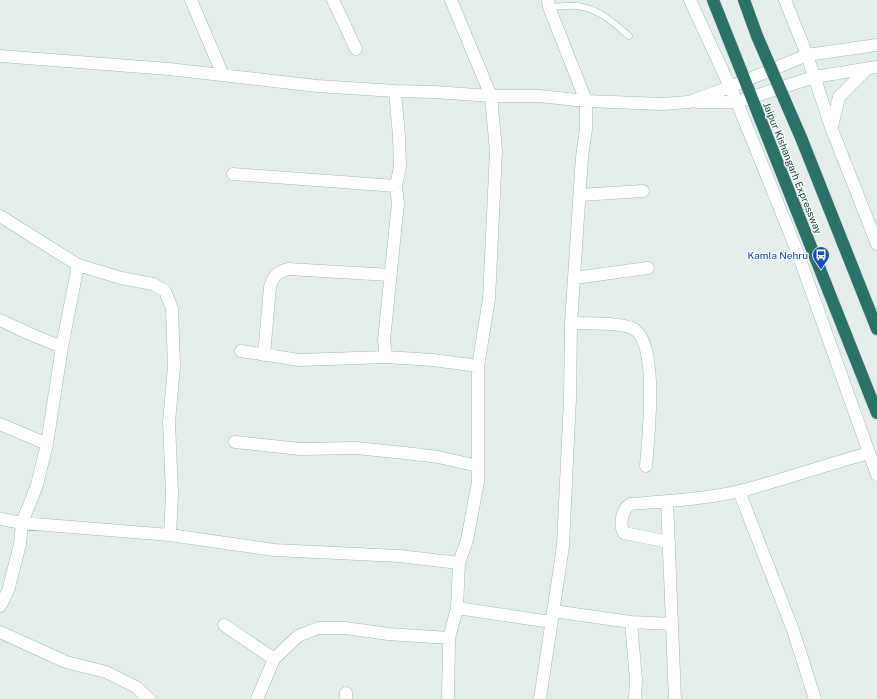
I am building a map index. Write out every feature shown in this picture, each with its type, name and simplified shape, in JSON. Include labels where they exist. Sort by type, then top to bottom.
[{"type":"highway","name":"Jaipur Kishangarh Expressway","points":[[713,0],[877,413]]},
{"type":"highway","name":"Jaipur Kishangarh Expressway","points":[[744,0],[757,36],[802,140],[877,329]]},
{"type":"street","points":[[191,0],[224,75]]},
{"type":"street","points":[[333,0],[356,49]]},
{"type":"street","points":[[448,699],[449,638],[457,608],[459,563],[467,540],[478,482],[478,366],[489,299],[496,151],[491,96],[451,0]]},
{"type":"street","points":[[690,0],[737,102],[796,251],[877,475]]},
{"type":"street","points":[[785,0],[877,244]]},
{"type":"street","points":[[540,699],[563,538],[570,398],[571,323],[586,129],[586,100],[549,4]]},
{"type":"street","points":[[689,102],[730,87],[807,55],[877,45]]},
{"type":"street","points":[[0,56],[169,69],[317,86],[394,92],[434,92],[491,96],[539,96],[662,104],[689,102],[737,102],[814,77],[872,68]]},
{"type":"street","points":[[832,126],[839,97],[872,68]]},
{"type":"street","points":[[386,357],[384,340],[398,203],[396,186],[400,167],[399,136],[394,92]]},
{"type":"street","points":[[233,174],[396,186]]},
{"type":"street","points":[[580,195],[643,191]]},
{"type":"street","points":[[0,216],[78,265],[121,278],[153,284],[165,291],[172,308],[174,367],[169,422],[172,494],[170,535]]},
{"type":"street","points":[[0,606],[8,591],[20,544],[22,523],[37,485],[47,444],[62,347],[78,265]]},
{"type":"street","points":[[574,278],[648,268]]},
{"type":"street","points":[[264,355],[270,287],[272,279],[278,272],[288,269],[390,274]]},
{"type":"street","points":[[0,320],[62,347]]},
{"type":"street","points":[[571,323],[618,325],[632,328],[641,335],[646,347],[651,382],[646,466]]},
{"type":"street","points":[[241,351],[299,360],[386,357],[433,360],[478,366]]},
{"type":"street","points":[[0,424],[47,444]]},
{"type":"street","points":[[235,442],[300,449],[356,448],[438,457],[478,466]]},
{"type":"street","points":[[669,542],[624,533],[622,530],[623,512],[625,508],[628,505],[739,491],[869,453]]},
{"type":"street","points":[[739,491],[793,630],[815,699]]},
{"type":"street","points":[[667,500],[675,699]]},
{"type":"street","points":[[0,519],[22,523],[170,535],[274,550],[399,556],[459,563]]},
{"type":"street","points":[[457,608],[672,624]]},
{"type":"street","points":[[631,622],[636,680],[635,699]]},
{"type":"street","points":[[224,625],[274,659]]},
{"type":"street","points":[[256,699],[274,659],[298,636],[318,628],[345,628],[388,634],[449,638]]},
{"type":"street","points":[[0,632],[66,662],[106,672],[136,687],[149,699]]},
{"type":"lane","points":[[549,4],[588,8],[603,14],[630,36]]},
{"type":"place","name":"Kamla Nehru","points":[[821,270]]}]
